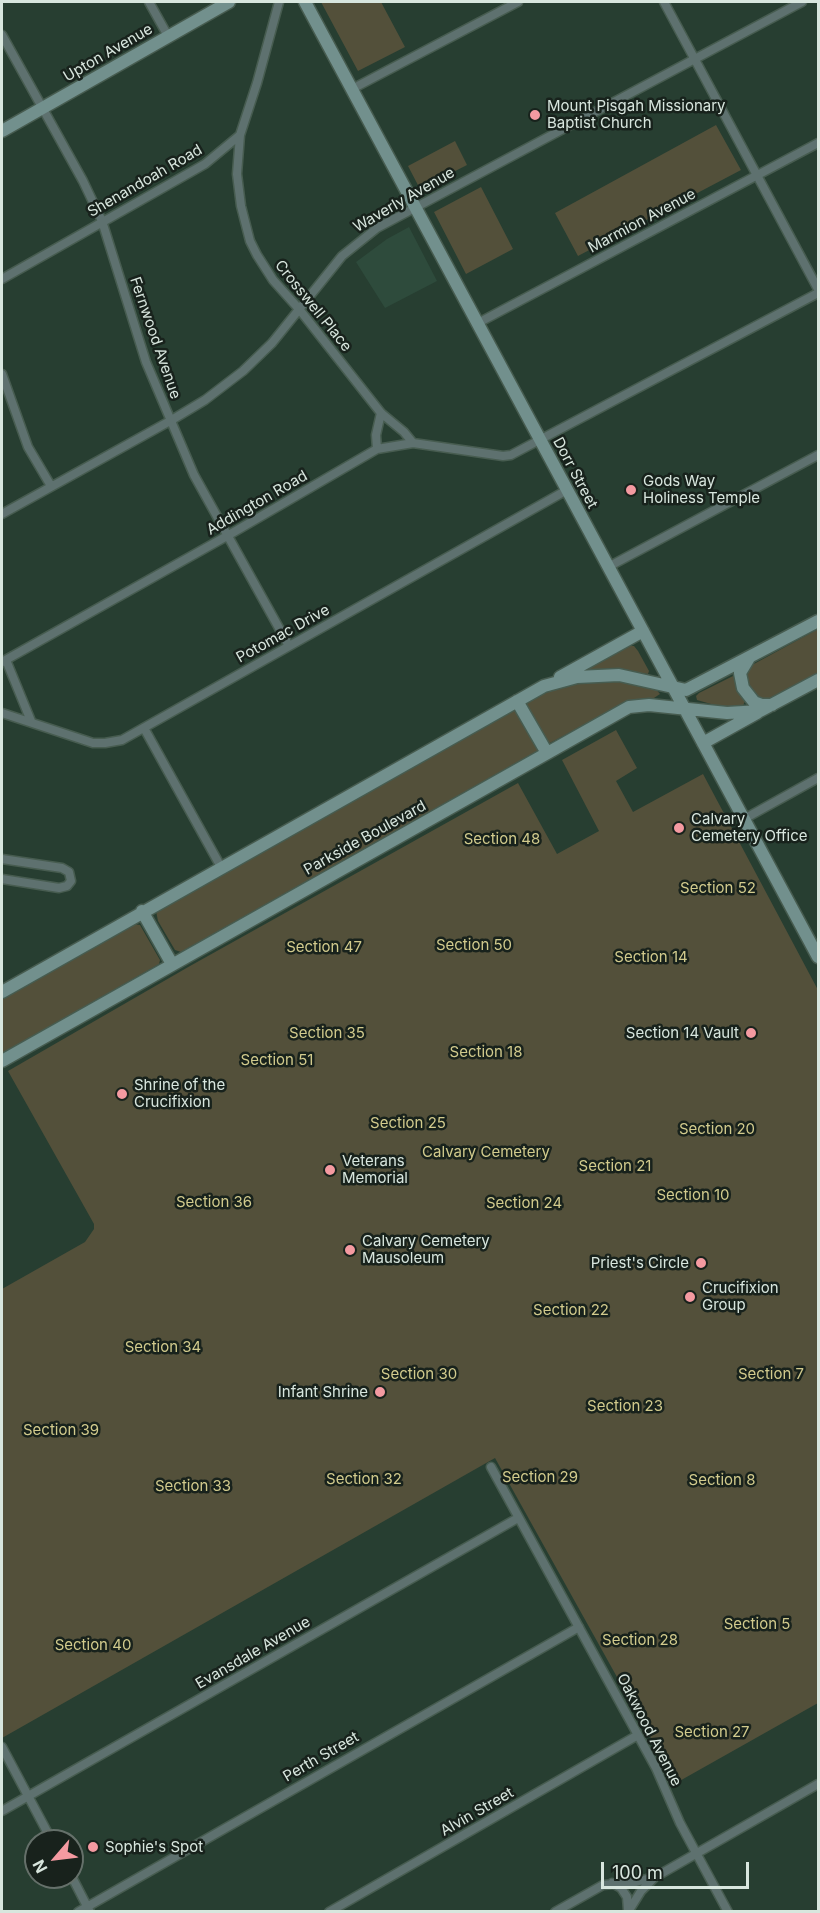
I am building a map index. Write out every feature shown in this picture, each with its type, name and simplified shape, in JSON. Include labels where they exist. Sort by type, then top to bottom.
[{"type":"street","points":[[149,2],[168,36]]},
{"type":"street","name":"Upton Avenue","points":[[2,131],[230,2]]},
{"type":"street","points":[[240,135],[279,2]]},
{"type":"street","name":"Dorr Street","points":[[305,2],[744,819],[815,941],[819,957]]},
{"type":"street","points":[[352,89],[518,2]]},
{"type":"street","points":[[664,2],[819,291]]},
{"type":"street","name":"Waverly Avenue","points":[[2,514],[170,421],[243,371],[273,343],[342,256],[377,228],[802,2]]},
{"type":"street","name":"Fernwood Avenue","points":[[2,35],[102,221],[146,362],[194,476],[289,646]]},
{"type":"street","name":"Shenandoah Road","points":[[2,279],[205,164],[240,135]]},
{"type":"street","name":"Crosswell Place","points":[[240,135],[238,190],[247,232],[265,268],[381,413],[404,432],[413,443]]},
{"type":"street","name":"Marmion Avenue","points":[[478,323],[819,143]]},
{"type":"street","name":"Addington Road","points":[[4,661],[377,449],[413,443],[502,456],[511,455],[819,291]]},
{"type":"street","points":[[2,374],[28,447],[51,486]]},
{"type":"street","points":[[377,449],[376,435],[381,413]]},
{"type":"street","points":[[608,567],[819,455]]},
{"type":"street","name":"Potomac Drive","points":[[2,713],[99,743],[117,742],[567,490]]},
{"type":"street","points":[[544,686],[577,677],[606,675],[630,676],[673,688],[692,689],[819,621]]},
{"type":"street","points":[[2,992],[142,911],[643,631]]},
{"type":"street","points":[[750,657],[740,673],[742,688],[753,702],[773,705]]},
{"type":"street","points":[[4,661],[31,722]]},
{"type":"street","name":"Parkside Boulevard","points":[[703,743],[819,680]]},
{"type":"street","points":[[516,701],[547,753]]},
{"type":"street","name":"Parkside Boulevard","points":[[2,1060],[629,707],[649,705],[727,713],[760,711]]},
{"type":"street","points":[[144,728],[221,867]]},
{"type":"street","points":[[744,819],[819,778]]},
{"type":"street","points":[[2,859],[62,868],[69,873],[71,880],[67,886],[59,888],[2,879]]},
{"type":"street","points":[[142,911],[172,964]]},
{"type":"street","name":"Oakwood Avenue","points":[[491,1467],[656,1768],[680,1823],[728,1911]]},
{"type":"street","name":"Evansdale Avenue","points":[[2,1811],[518,1518]]},
{"type":"street","name":"Perth Street","points":[[78,1911],[89,1909],[579,1627]]},
{"type":"street","name":"Alvin Street","points":[[329,1911],[638,1735]]},
{"type":"street","points":[[2,1747],[46,1829]]},
{"type":"street","points":[[628,1911],[641,1891],[657,1876],[819,1784]]},
{"type":"street","points":[[555,1911],[603,1885],[636,1882],[657,1876]]},
{"type":"street","points":[[612,1883],[621,1888],[627,1897],[628,1911]]},
{"type":"street","points":[[78,1889],[89,1909]]},
{"type":"shaded area","points":[[409,227],[437,281],[385,308],[356,262],[387,239]]},
{"type":"green space","points":[[321,2],[381,2],[405,47],[358,71]]},
{"type":"green space","points":[[716,125],[741,170],[578,256],[555,213]]},
{"type":"green space","points":[[455,141],[467,165],[420,189],[408,166]]},
{"type":"green space","points":[[481,187],[513,249],[466,274],[434,212]]},
{"type":"green space","points":[[818,629],[818,673],[770,699],[755,698],[745,678],[746,671],[752,665]]},
{"type":"green space","points":[[628,646],[634,646],[638,651],[649,671],[648,674],[589,669],[591,666]]},
{"type":"green space","points":[[733,676],[736,678],[745,701],[743,706],[718,706],[697,700],[696,696],[699,693]]},
{"type":"green space","points":[[591,681],[622,681],[655,688],[660,694],[654,698],[629,701],[548,744],[525,706],[526,701],[563,686]]},
{"type":"green space","points":[[514,709],[539,750],[181,952],[175,950],[158,921],[156,911]]},
{"type":"green space","name":"Calvary Cemetery","points":[[616,730],[637,768],[616,781],[633,812],[703,774],[818,990],[818,1703],[676,1783],[495,1458],[2,1738],[2,1289],[85,1242],[94,1229],[94,1224],[8,1071],[190,966],[518,783],[557,854],[599,831],[562,760]]},
{"type":"green space","points":[[133,924],[140,925],[160,960],[159,964],[2,1054],[2,998]]},
{"type":"place","name":"Mount Pisgah Missionary Baptist Church","points":[[535,115]]},
{"type":"place","name":"Gods Way Holiness Temple","points":[[631,490]]},
{"type":"place","name":"Calvary Cemetery Office","points":[[679,828]]},
{"type":"place","name":"Section 14 Vault","points":[[751,1033]]},
{"type":"place","name":"Shrine of the Crucifixion","points":[[122,1094]]},
{"type":"place","name":"Veterans Memorial","points":[[330,1170]]},
{"type":"place","name":"Calvary Cemetery Mausoleum","points":[[350,1250]]},
{"type":"place","name":"Priest's Circle","points":[[701,1263]]},
{"type":"place","name":"Crucifixion Group","points":[[690,1297]]},
{"type":"place","name":"Infant Shrine","points":[[380,1392]]},
{"type":"place","name":"Sophie's Spot","points":[[93,1847]]},
{"type":"park label","name":"Section 48","points":[[502,839]]},
{"type":"park label","name":"Section 52","points":[[718,888]]},
{"type":"park label","name":"Section 50","points":[[474,945]]},
{"type":"park label","name":"Section 47","points":[[324,947]]},
{"type":"park label","name":"Section 14","points":[[651,957]]},
{"type":"park label","name":"Section 35","points":[[327,1033]]},
{"type":"park label","name":"Section 18","points":[[486,1052]]},
{"type":"park label","name":"Section 51","points":[[277,1060]]},
{"type":"park label","name":"Section 25","points":[[408,1123]]},
{"type":"park label","name":"Section 20","points":[[717,1129]]},
{"type":"park label","name":"Section 21","points":[[615,1166]]},
{"type":"park label","name":"Section 10","points":[[693,1195]]},
{"type":"park label","name":"Section 36","points":[[214,1202]]},
{"type":"park label","name":"Section 24","points":[[524,1203]]},
{"type":"park label","name":"Section 22","points":[[571,1310]]},
{"type":"park label","name":"Section 34","points":[[163,1347]]},
{"type":"park label","name":"Section 30","points":[[419,1374]]},
{"type":"park label","name":"Section 7","points":[[771,1374]]},
{"type":"park label","name":"Section 23","points":[[625,1406]]},
{"type":"park label","name":"Section 39","points":[[61,1430]]},
{"type":"park label","name":"Section 29","points":[[540,1477]]},
{"type":"park label","name":"Section 32","points":[[364,1479]]},
{"type":"park label","name":"Section 8","points":[[722,1480]]},
{"type":"park label","name":"Section 33","points":[[193,1486]]},
{"type":"park label","name":"Section 5","points":[[757,1624]]},
{"type":"park label","name":"Section 28","points":[[640,1640]]},
{"type":"park label","name":"Section 40","points":[[93,1645]]},
{"type":"park label","name":"Section 27","points":[[712,1732]]}]
